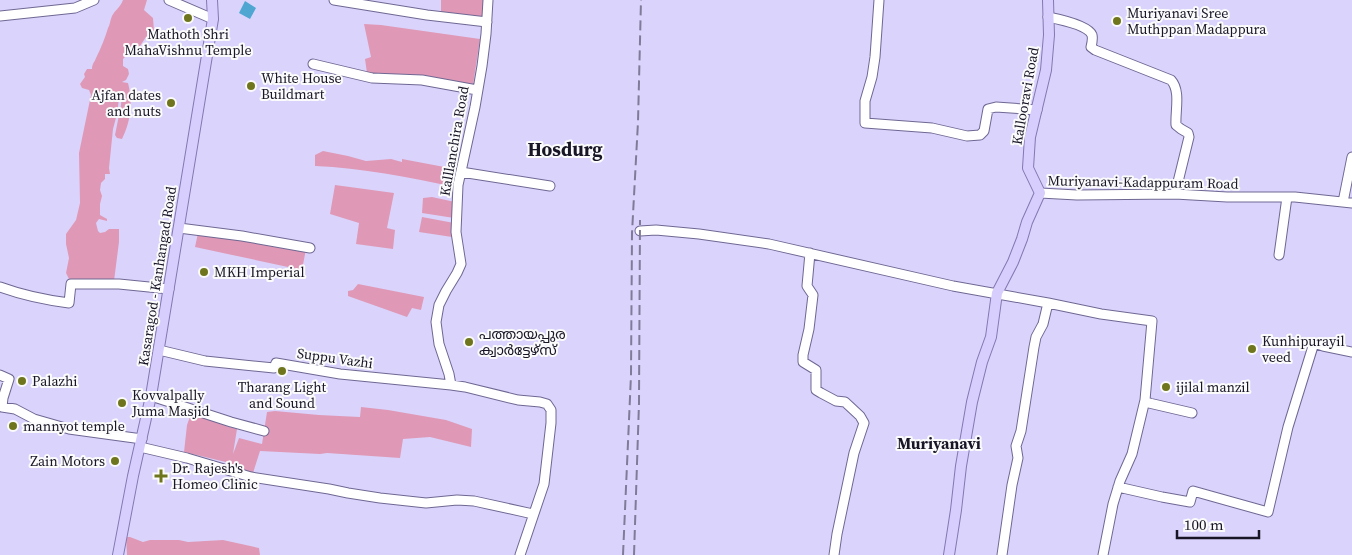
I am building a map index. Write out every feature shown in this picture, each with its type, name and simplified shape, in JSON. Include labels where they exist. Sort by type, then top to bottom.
[{"type":"main road","name":"Kasaragod - Kanhangad Road","points":[[118,555],[159,350],[213,19],[212,0]]},
{"type":"main road","name":"Kallooravi Road","points":[[1040,193],[1028,168],[1030,137],[1046,70],[1049,34],[1048,0]]},
{"type":"main road","name":"Muriyanavi-Kadappuram Road","points":[[949,555],[961,466],[982,362],[992,337],[997,294],[1013,262],[1027,222],[1040,193]]},
{"type":"street","points":[[0,16],[74,8],[94,0]]},
{"type":"street","points":[[169,0],[213,19]]},
{"type":"street","points":[[334,0],[427,15],[487,22]]},
{"type":"street","name":"Kalllanchira Road","points":[[451,385],[439,344],[436,322],[439,305],[461,264],[456,232],[458,185],[477,90],[486,34],[488,0]]},
{"type":"street","points":[[879,0],[875,57],[866,101],[865,123],[932,128],[967,136],[980,135],[984,130],[988,109],[996,107],[1037,110]]},
{"type":"street","points":[[1048,17],[1066,20],[1090,32],[1093,37],[1091,47],[1094,50],[1171,80],[1174,84],[1177,107],[1176,125],[1189,134],[1174,194]]},
{"type":"street","points":[[313,64],[372,78],[422,80],[477,90]]},
{"type":"street","points":[[1347,202],[1352,157]]},
{"type":"street","points":[[461,172],[550,186]]},
{"type":"street","name":"Muriyanavi-Kadappuram Road","points":[[1040,193],[1287,197],[1347,202]]},
{"type":"street","points":[[1279,255],[1287,197]]},
{"type":"street","points":[[179,228],[310,248]]},
{"type":"street","points":[[640,231],[656,230],[699,234],[769,244],[953,286],[1152,321],[1145,400],[1132,454],[1113,504],[1103,555]]},
{"type":"street","points":[[810,253],[807,286],[813,295],[803,362],[816,370],[816,390],[836,401],[845,402],[860,416],[864,423],[854,453],[834,555]]},
{"type":"street","points":[[0,287],[20,294],[53,301],[69,302],[71,284],[119,284],[169,289]]},
{"type":"street","points":[[1002,555],[1012,485],[1018,458],[1016,446],[1021,431],[1034,347],[1036,337],[1043,324],[1048,303]]},
{"type":"street","points":[[1118,487],[1190,502],[1193,491],[1268,512],[1288,427],[1314,343],[1352,352]]},
{"type":"street","name":"Suppu Vazhi","points":[[159,350],[205,360],[274,368],[276,363],[340,374],[451,385]]},
{"type":"street","points":[[0,375],[9,379],[2,407],[15,409],[34,419],[69,429],[141,443],[251,476],[388,499],[426,503],[457,500],[474,501],[533,514]]},
{"type":"street","points":[[451,385],[518,400],[540,402],[547,404],[551,410],[544,484],[520,555]]},
{"type":"street","points":[[151,396],[264,431]]},
{"type":"street","points":[[1145,400],[1149,403],[1192,413]]},
{"type":"shaded area","points":[[123,0],[147,0],[144,10],[153,18],[154,31],[146,37],[140,46],[123,59],[123,66],[128,69],[129,74],[126,80],[122,82],[128,83],[130,90],[129,118],[122,139],[117,138],[115,135],[121,105],[122,92],[120,91],[113,129],[110,174],[105,174],[105,179],[101,183],[100,215],[107,219],[107,221],[99,219],[96,223],[98,231],[100,233],[109,229],[119,229],[114,281],[70,281],[66,273],[69,258],[66,234],[76,220],[80,203],[79,153],[91,95],[89,90],[82,88],[80,84],[85,77],[84,74],[87,69],[92,69],[112,16]]},
{"type":"shaded area","points":[[441,0],[484,0],[482,19],[441,14]]},
{"type":"shaded area","points":[[364,24],[480,39],[473,85],[428,78],[367,73],[365,59],[371,57]]},
{"type":"shaded area","points":[[323,151],[366,161],[391,159],[402,162],[402,159],[455,169],[454,187],[385,174],[315,166],[315,155]]},
{"type":"shaded area","points":[[335,185],[394,193],[387,228],[395,230],[393,249],[356,244],[359,223],[330,214]]},
{"type":"shaded area","points":[[432,197],[455,202],[454,218],[422,213],[423,198]]},
{"type":"shaded area","points":[[422,217],[454,223],[452,237],[419,232]]},
{"type":"shaded area","points":[[198,233],[306,249],[302,270],[195,247]]},
{"type":"shaded area","points":[[358,284],[424,297],[421,310],[412,308],[407,317],[348,296],[348,291],[353,290]]},
{"type":"shaded area","points":[[361,407],[446,420],[472,429],[471,447],[430,437],[403,439],[400,458],[260,451],[253,473],[229,467],[230,463],[184,452],[187,425],[191,414],[194,412],[226,422],[226,426],[237,429],[233,454],[239,438],[262,444],[267,412],[360,417]]},
{"type":"shaded area","points":[[126,537],[143,542],[150,540],[179,540],[188,542],[223,540],[259,548],[260,555],[127,555]]},
{"type":"water","points":[[245,1],[256,8],[250,19],[239,13]]},
{"type":"railway","points":[[623,555],[631,375],[632,233],[638,122],[641,0]]},
{"type":"railway","points":[[634,555],[639,403],[640,220]]},
{"type":"place","name":"Mathoth Shri MahaVishnu Temple","points":[[188,18]]},
{"type":"place","name":"Muriyanavi Sree Muthppan Madappura","points":[[1117,21]]},
{"type":"place","name":"White House Buildmart","points":[[251,86]]},
{"type":"place","name":"Ajfan dates and nuts","points":[[171,103]]},
{"type":"place","name":"MKH Imperial","points":[[204,272]]},
{"type":"place","name":"പത്തായപ്പുര ക്വാർട്ടേഴ്സ്","points":[[469,342]]},
{"type":"place","name":"Kunhipurayil veed","points":[[1252,349]]},
{"type":"place","name":"Tharang Light and Sound","points":[[282,371]]},
{"type":"place","name":"Palazhi","points":[[22,381]]},
{"type":"place","name":"ijilal manzil","points":[[1166,387]]},
{"type":"place","name":"Kovvalpally Juma Masjid","points":[[122,403]]},
{"type":"place","name":"mannyot temple","points":[[13,426]]},
{"type":"place","name":"Zain Motors","points":[[115,461]]},
{"type":"place","name":"Dr. Rajesh's Homeo Clinic","points":[[161,476]]},
{"type":"district","name":"Hosdurg","points":[[565,149]]},
{"type":"district","name":"Muriyanavi","points":[[939,443]]}]
